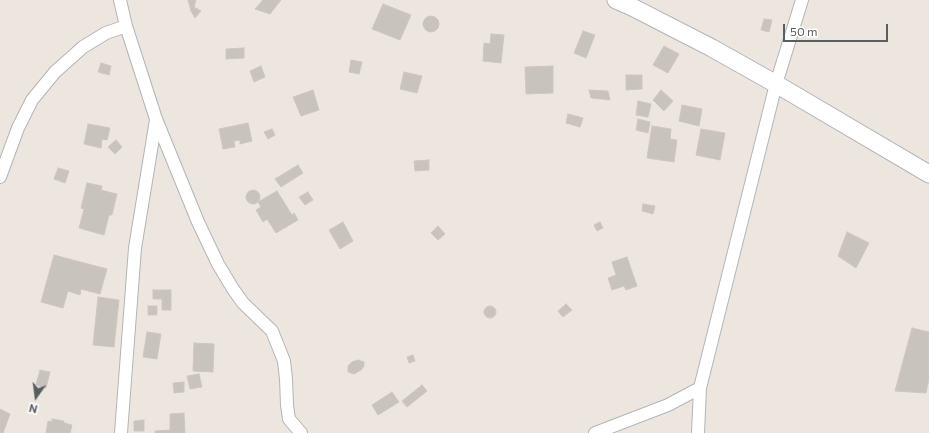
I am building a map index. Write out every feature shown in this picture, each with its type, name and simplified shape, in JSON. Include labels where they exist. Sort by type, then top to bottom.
[{"type":"street","points":[[120,0],[126,26],[156,119],[198,222],[218,264],[233,289],[243,303],[272,332],[284,361],[289,419],[301,433]]},
{"type":"street","points":[[616,0],[712,48],[929,174]]},
{"type":"street","points":[[698,433],[700,388],[776,84],[802,0]]},
{"type":"street","points":[[0,177],[18,128],[32,100],[55,72],[83,47],[106,33],[126,26]]},
{"type":"street","points":[[121,433],[135,248],[156,119]]},
{"type":"street","points":[[595,433],[668,405],[700,388]]},
{"type":"building","points":[[188,0],[196,0],[194,7],[201,11],[195,18],[191,11]]},
{"type":"building","points":[[263,0],[281,0],[270,14],[255,9]]},
{"type":"building","points":[[383,4],[411,15],[400,40],[372,29]]},
{"type":"building","points":[[431,16],[437,18],[439,24],[437,30],[431,32],[425,30],[423,24],[425,18]]},
{"type":"building","points":[[764,19],[772,20],[769,32],[761,30]]},
{"type":"building","points":[[583,31],[595,35],[586,58],[574,53]]},
{"type":"building","points":[[491,34],[504,35],[501,63],[483,61],[484,43],[490,44]]},
{"type":"building","points":[[664,46],[679,54],[668,73],[653,65]]},
{"type":"building","points":[[244,48],[244,58],[226,59],[226,49]]},
{"type":"building","points":[[351,60],[362,62],[359,74],[349,72]]},
{"type":"building","points":[[101,63],[111,66],[109,75],[98,72]]},
{"type":"building","points":[[261,66],[265,77],[254,82],[250,71]]},
{"type":"building","points":[[553,66],[553,93],[526,94],[525,67]]},
{"type":"building","points":[[404,72],[422,76],[417,93],[400,89]]},
{"type":"building","points":[[626,75],[642,75],[642,89],[626,90]]},
{"type":"building","points":[[313,90],[319,110],[301,116],[293,97]]},
{"type":"building","points":[[589,90],[608,91],[610,100],[591,98]]},
{"type":"building","points":[[661,90],[673,101],[664,111],[653,100]]},
{"type":"building","points":[[638,101],[651,104],[648,117],[636,115]]},
{"type":"building","points":[[682,105],[702,109],[699,126],[679,121]]},
{"type":"building","points":[[568,114],[583,118],[580,127],[566,123]]},
{"type":"building","points":[[638,119],[650,122],[648,133],[636,130]]},
{"type":"building","points":[[248,123],[252,141],[240,144],[240,140],[234,141],[235,147],[223,149],[219,129]]},
{"type":"building","points":[[88,124],[110,128],[107,140],[102,139],[101,148],[84,144]]},
{"type":"building","points":[[652,126],[671,129],[670,139],[677,140],[674,162],[647,158]]},
{"type":"building","points":[[272,129],[275,135],[268,139],[264,132]]},
{"type":"building","points":[[701,129],[725,133],[720,160],[696,155]]},
{"type":"building","points":[[116,140],[122,147],[115,154],[108,147]]},
{"type":"building","points":[[429,160],[429,170],[415,171],[414,161]]},
{"type":"building","points":[[298,165],[303,173],[281,187],[275,179]]},
{"type":"building","points":[[58,168],[69,171],[65,183],[54,179]]},
{"type":"building","points":[[87,183],[102,186],[101,190],[117,194],[112,215],[109,215],[104,235],[79,228],[84,209],[81,208]]},
{"type":"building","points":[[253,190],[258,192],[260,197],[258,202],[253,204],[248,202],[246,197],[248,192]]},
{"type":"building","points":[[277,191],[292,215],[294,213],[298,220],[276,233],[267,219],[263,222],[256,210],[261,207],[258,202]]},
{"type":"building","points":[[308,192],[313,200],[305,205],[299,197]]},
{"type":"building","points":[[643,204],[655,206],[653,214],[642,211]]},
{"type":"building","points":[[343,222],[353,241],[340,249],[329,230]]},
{"type":"building","points":[[600,222],[603,228],[597,231],[594,225]]},
{"type":"building","points":[[438,226],[445,234],[438,240],[431,233]]},
{"type":"building","points":[[847,232],[869,243],[856,268],[838,256]]},
{"type":"building","points":[[54,255],[107,269],[100,294],[81,289],[80,295],[68,291],[63,308],[41,302]]},
{"type":"building","points":[[627,257],[637,286],[626,290],[624,286],[612,290],[608,278],[616,275],[612,262]]},
{"type":"building","points":[[153,290],[171,290],[171,310],[162,310],[162,299],[153,299]]},
{"type":"building","points":[[98,297],[119,300],[114,347],[93,345]]},
{"type":"building","points":[[566,304],[572,310],[563,317],[558,311]]},
{"type":"building","points":[[148,306],[157,306],[157,315],[148,315]]},
{"type":"building","points":[[492,306],[495,307],[495,317],[488,318],[485,317],[484,310],[485,307]]},
{"type":"building","points":[[912,328],[929,332],[929,379],[926,393],[895,391]]},
{"type":"building","points":[[147,332],[161,334],[157,359],[143,357]]},
{"type":"building","points":[[194,343],[214,344],[213,372],[193,371]]},
{"type":"building","points":[[413,355],[415,361],[409,363],[407,357]]},
{"type":"building","points":[[358,360],[364,362],[364,366],[361,370],[354,374],[348,372],[348,366],[352,362]]},
{"type":"building","points":[[40,370],[50,372],[46,388],[36,385]]},
{"type":"building","points":[[199,374],[202,387],[190,389],[187,376]]},
{"type":"building","points":[[184,382],[184,392],[174,393],[173,383]]},
{"type":"building","points":[[422,385],[427,391],[407,407],[402,401]]},
{"type":"building","points":[[392,392],[399,402],[378,415],[372,405]]},
{"type":"building","points":[[0,409],[10,414],[3,433],[0,433]]},
{"type":"building","points":[[184,413],[185,433],[155,433],[155,431],[170,430],[170,414]]},
{"type":"building","points":[[52,419],[64,421],[64,423],[72,425],[70,433],[46,433],[48,421],[52,422]]},
{"type":"building","points":[[144,420],[144,431],[134,431],[134,421]]}]
